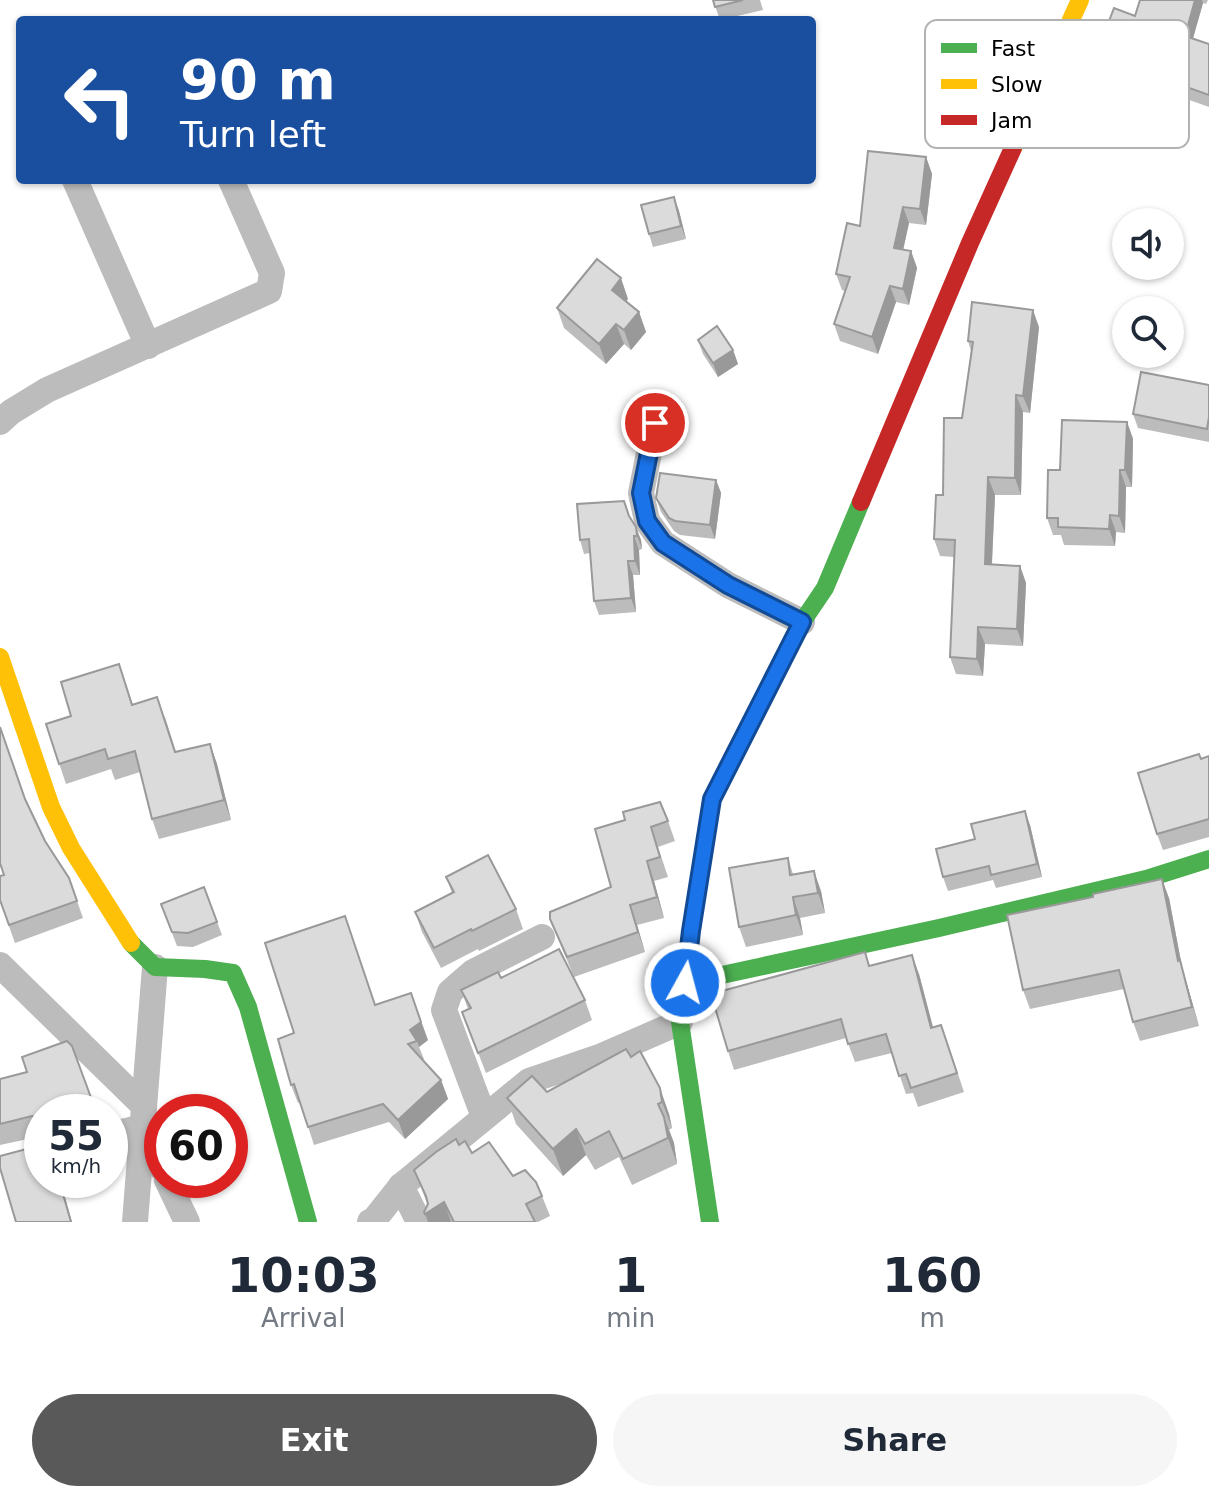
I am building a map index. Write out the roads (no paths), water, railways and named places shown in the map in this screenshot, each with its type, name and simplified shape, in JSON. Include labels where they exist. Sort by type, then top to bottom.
[{"type":"main road","points":[[1071,20],[1080,0]]},
{"type":"main road","points":[[710,1222],[680,1022],[712,799],[802,622],[825,588],[1013,148]]},
{"type":"main road","points":[[0,657],[51,807],[71,848],[131,943],[155,967],[233,973],[248,1007],[308,1222]]},
{"type":"main road","points":[[685,983],[924,932],[1132,883],[1209,859]]},
{"type":"street","points":[[77,184],[148,346]]},
{"type":"street","points":[[0,422],[47,390],[269,291],[272,273],[233,184]]},
{"type":"street","points":[[655,423],[641,493],[647,521],[663,543],[728,585],[802,622]]},
{"type":"street","points":[[484,1117],[444,1010],[450,992],[473,972],[542,937]]},
{"type":"street","points":[[0,965],[143,1116]]},
{"type":"street","points":[[135,1222],[155,967]]},
{"type":"street","points":[[370,1222],[401,1186],[529,1081],[602,1056],[680,1022]]},
{"type":"street","points":[[128,1125],[143,1116]]},
{"type":"street","points":[[401,1186],[419,1222]]},
{"type":"street","points":[[176,1198],[187,1222]]}]
